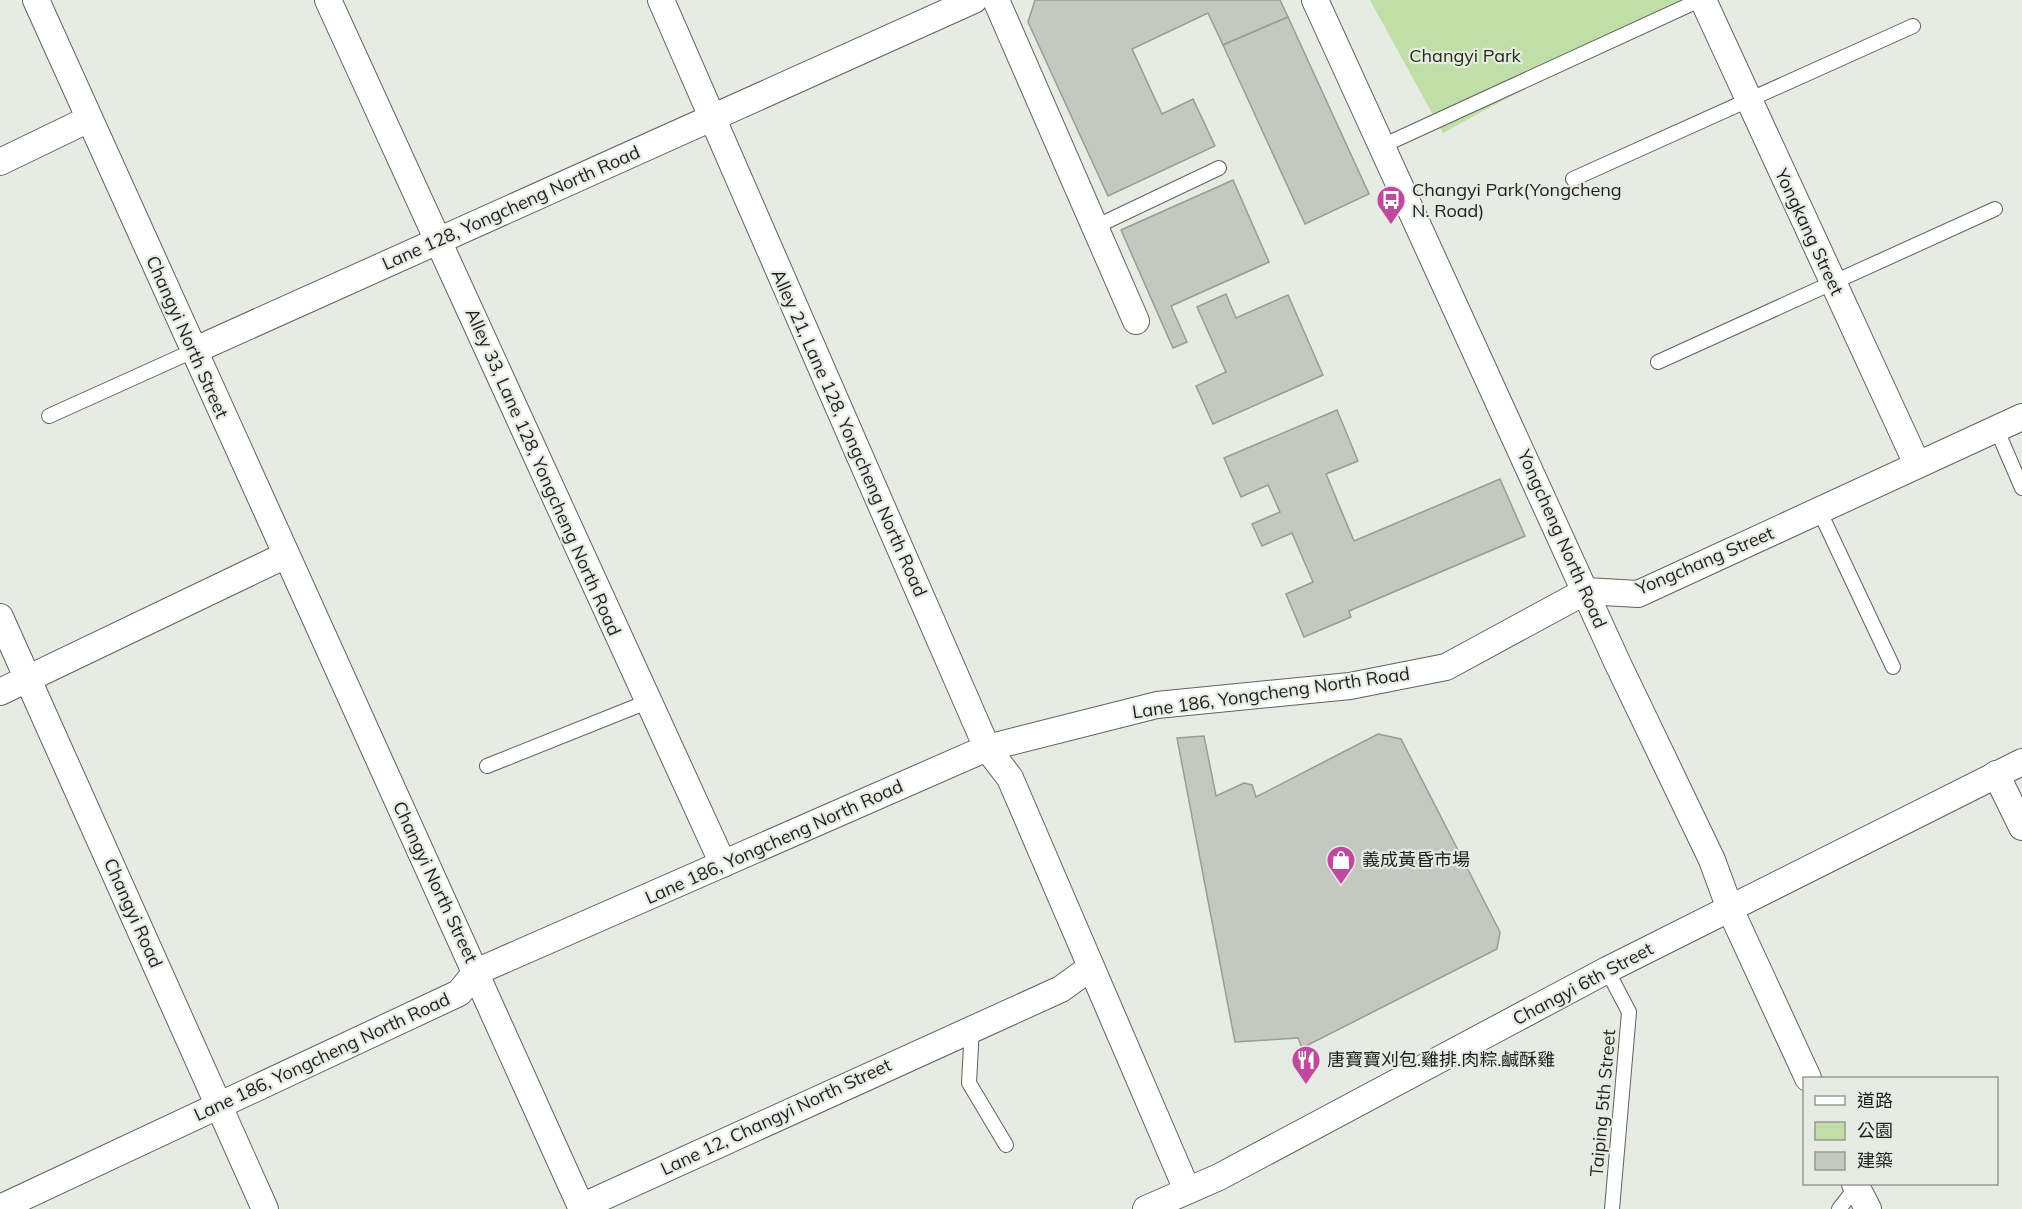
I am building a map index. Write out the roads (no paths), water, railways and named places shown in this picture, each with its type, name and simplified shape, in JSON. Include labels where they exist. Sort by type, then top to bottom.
[{"type":"street","name":"Changyi North Street","points":[[36,0],[581,1208]]},
{"type":"street","name":"Alley 33, Lane 128, Yongcheng North Road","points":[[328,0],[723,864]]},
{"type":"street","name":"Alley 21, Lane 128, Yongcheng North Road","points":[[661,0],[987,748],[1010,778],[1187,1190]]},
{"type":"street","name":"Lane 128, Yongcheng North Road","points":[[193,351],[974,0]]},
{"type":"street","points":[[996,0],[1097,226],[1136,321]]},
{"type":"street","name":"Yongcheng North Road","points":[[1315,0],[1712,860],[1730,909],[1808,1077]]},
{"type":"street","name":"Yongkang Street","points":[[1701,0],[1917,464]]},
{"type":"street","points":[[0,162],[88,119]]},
{"type":"street","name":"Yongchang Street","points":[[1586,591],[1638,594],[2022,417]]},
{"type":"street","points":[[0,692],[286,555]]},
{"type":"street","name":"Lane 186, Yongcheng North Road","points":[[0,1208],[459,993],[476,972],[987,748],[1157,705],[1350,686],[1446,667],[1586,591]]},
{"type":"street","name":"Changyi Road","points":[[0,617],[265,1209]]},
{"type":"street","name":"Changyi 6th Street","points":[[1146,1209],[1261,1155],[1607,970],[2022,762]]},
{"type":"street","points":[[1996,774],[2022,827]]},
{"type":"street","name":"Lane 12, Changyi North Street","points":[[581,1208],[972,1027],[1060,989],[1090,968]]},
{"type":"street","points":[[1856,1185],[1868,1209]]},
{"type":"lane","points":[[1382,146],[1701,0]]},
{"type":"lane","points":[[1573,179],[1913,26]]},
{"type":"lane","points":[[1097,226],[1219,168]]},
{"type":"lane","points":[[1658,362],[1995,209]]},
{"type":"lane","name":"Lane 128, Yongcheng North Road","points":[[49,416],[193,351]]},
{"type":"lane","points":[[1996,428],[2022,488]]},
{"type":"lane","points":[[1819,510],[1893,667]]},
{"type":"lane","points":[[487,766],[647,702]]},
{"type":"lane","name":"Taiping 5th Street","points":[[1607,970],[1629,1012],[1612,1209]]},
{"type":"lane","points":[[972,1027],[969,1083],[1006,1145]]},
{"type":"lane","points":[[1839,1209],[1856,1185]]},
{"type":"place","name":"Changyi Park(Yongcheng N. Road)","points":[[1391,226]]},
{"type":"place","name":"義成黃昏市場","points":[[1341,886]]},
{"type":"place","name":"唐寶寶刈包.雞排.肉粽.鹹酥雞","points":[[1306,1086]]},
{"type":"park label","name":"Changyi Park","points":[[1465,56]]}]
